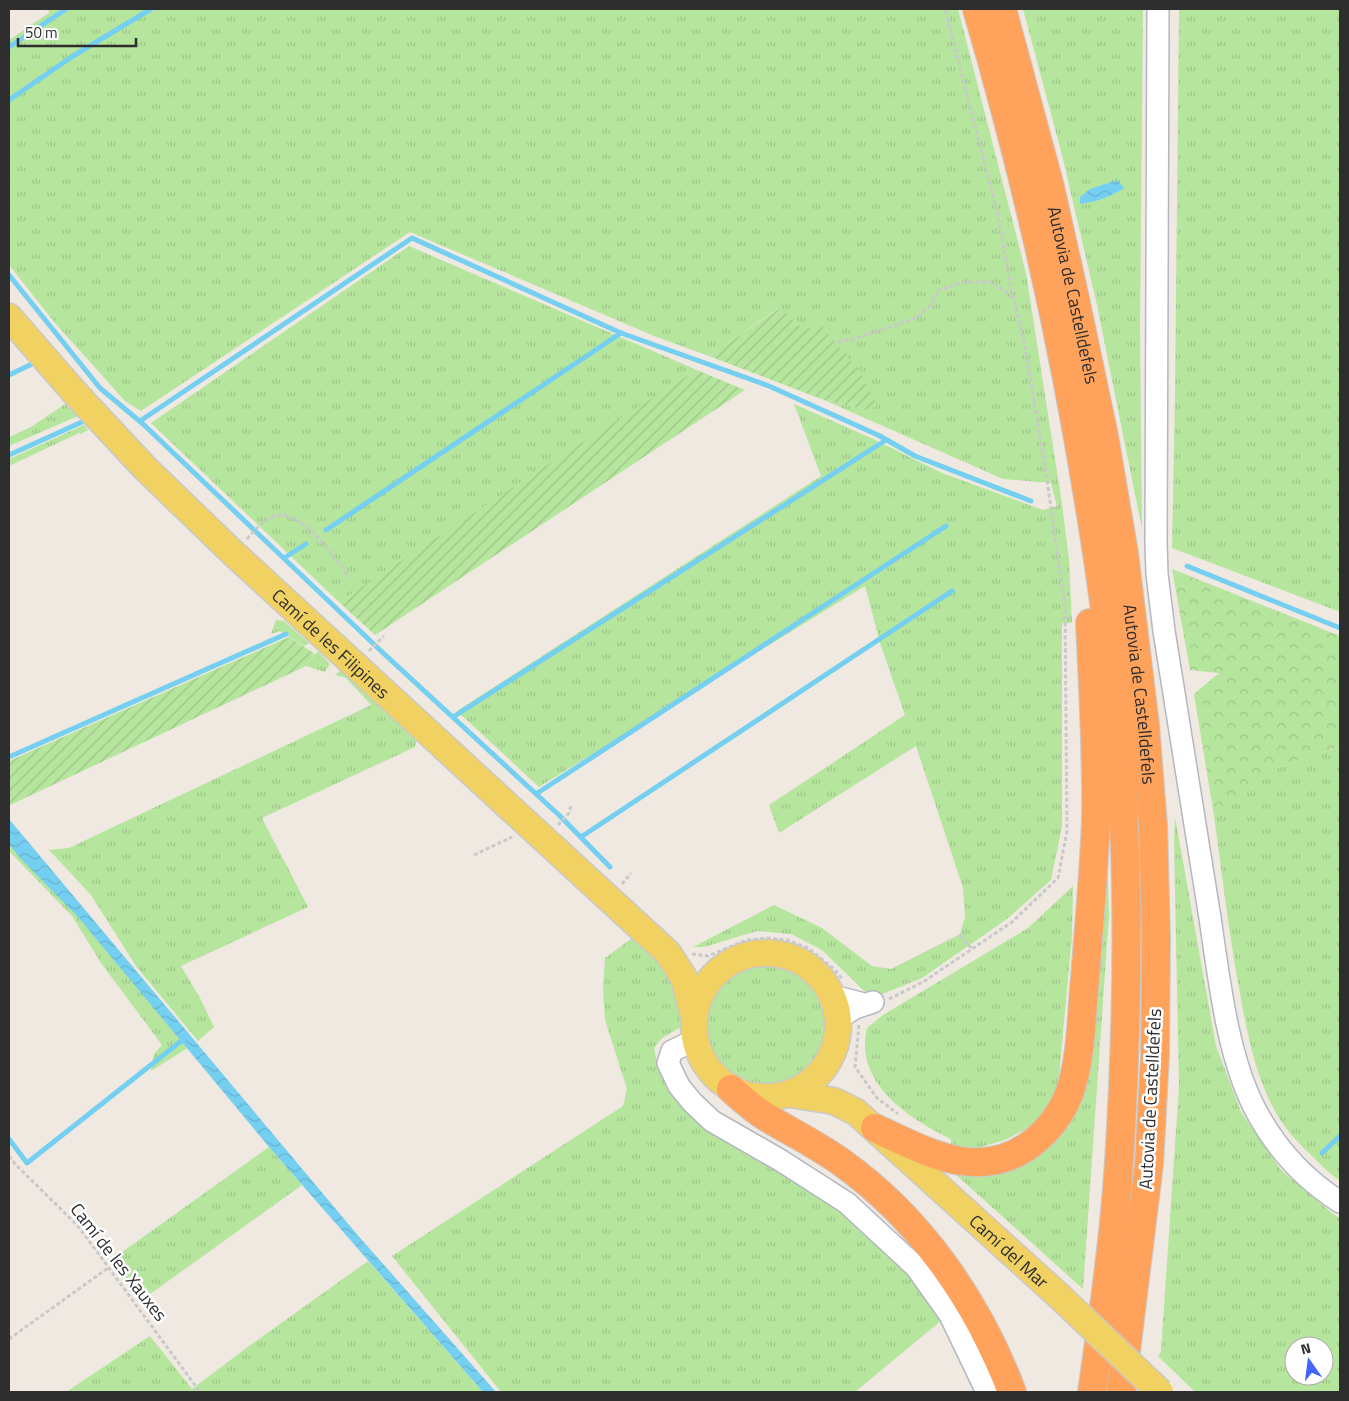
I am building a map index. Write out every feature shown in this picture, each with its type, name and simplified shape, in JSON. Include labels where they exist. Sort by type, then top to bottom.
[{"type":"highway","name":"Autovia de Castelldefels","points":[[977,9],[1028,195],[1050,292],[1078,434],[1106,614],[1117,722],[1124,823],[1126,936],[1124,1056],[1118,1165],[1106,1297],[1092,1392]]},
{"type":"highway","name":"Autovia de Castelldefels","points":[[1002,9],[1050,187],[1104,436],[1124,553],[1146,735],[1153,825],[1156,938],[1155,1055],[1150,1164],[1121,1392]]},
{"type":"highway","points":[[866,1120],[939,1157],[958,1162],[986,1162],[1004,1158],[1030,1146],[1051,1125],[1069,1093],[1078,1053],[1088,945],[1096,820],[1092,670],[1086,566],[1081,527],[1078,434]]},
{"type":"highway","points":[[731,1089],[766,1117],[842,1162],[888,1201],[920,1234],[948,1271],[979,1318],[1000,1360],[1012,1392]]},
{"type":"main road","name":"Camí de les Filipines","points":[[9,317],[75,393],[152,474],[232,552],[668,952]]},
{"type":"main road","points":[[668,952],[698,964],[729,962]]},
{"type":"main road","points":[[668,952],[684,978],[694,1028],[700,1054],[711,1072],[731,1089],[749,1096],[760,1097],[790,1094],[813,1082],[828,1064],[837,1043],[835,1008],[819,975],[798,960],[785,955],[760,953],[744,956],[729,962],[706,983],[694,1028]]},
{"type":"main road","name":"Camí del Mar","points":[[834,1051],[841,1078],[866,1120]]},
{"type":"main road","name":"Camí del Mar","points":[[790,1094],[834,1100],[866,1120],[1058,1295],[1160,1392]]},
{"type":"street","points":[[1158,9],[1156,542],[1157,574],[1164,631],[1217,965],[1237,1064],[1254,1108],[1275,1142],[1303,1173],[1340,1202]]},
{"type":"street","points":[[835,1008],[848,1012],[869,1003]]},
{"type":"street","points":[[694,1028],[672,1051],[668,1064],[679,1086],[692,1102],[712,1121],[780,1160],[847,1203],[916,1268],[950,1315],[987,1392]]},
{"type":"path","points":[[869,1003],[895,996],[923,982],[1012,922],[1058,878],[1068,831],[1065,608],[1024,342],[997,211],[945,9]]},
{"type":"path","points":[[838,342],[854,339],[918,317],[930,306],[939,290],[964,282],[992,282],[1014,297]]},
{"type":"path","points":[[250,535],[260,525],[275,515],[289,516],[304,524],[338,560],[349,578]]},
{"type":"path","points":[[373,647],[384,636]]},
{"type":"path","points":[[559,824],[568,815],[572,805]]},
{"type":"path","points":[[474,855],[508,840],[526,823]]},
{"type":"path","points":[[960,934],[972,949]]},
{"type":"path","name":"Camí de les Xauxes","points":[[9,1156],[78,1226],[200,1392]]},
{"type":"path","points":[[9,1339],[108,1268]]},
{"type":"green space","points":[[48,9],[958,9],[1026,273],[1069,560],[1072,623],[1062,623],[1062,826],[1051,880],[1007,919],[922,978],[875,997],[864,991],[822,950],[791,934],[757,931],[704,947],[693,947],[774,905],[822,928],[872,966],[891,969],[960,934],[965,917],[963,888],[916,746],[779,833],[769,805],[905,715],[880,643],[865,586],[539,787],[457,711],[821,476],[794,404],[871,438],[942,473],[1043,510],[1057,506],[1051,483],[1003,479],[824,400],[868,410],[803,329],[779,308],[709,356],[654,336],[410,232],[141,411],[125,401],[55,323],[9,265],[9,40],[49,13]]},
{"type":"green space","points":[[1023,9],[1143,9],[1140,326],[1142,529],[1097,305],[1062,155]]},
{"type":"green space","points":[[1179,9],[1340,9],[1340,612],[1172,548]]},
{"type":"green space","points":[[409,246],[697,370],[339,602],[151,423]]},
{"type":"green space","points":[[780,308],[803,329],[821,325],[860,372],[877,406],[868,410],[824,400],[709,356]]},
{"type":"green space","points":[[697,370],[745,390],[375,635],[339,602],[550,463]]},
{"type":"green space","points":[[65,404],[78,416],[9,446],[9,437],[31,427]]},
{"type":"green space","points":[[84,425],[88,430],[81,434],[79,433],[9,466],[9,459]]},
{"type":"green space","points":[[1172,569],[1340,636],[1340,746],[1278,768],[1214,816],[1194,694],[1219,673],[1190,670]]},
{"type":"green space","points":[[276,620],[284,621],[309,643],[304,646],[280,631],[271,634]]},
{"type":"green space","points":[[289,637],[315,654],[306,666],[9,804],[9,761]]},
{"type":"green space","points":[[318,651],[330,664],[325,672],[306,666]]},
{"type":"green space","points":[[343,668],[417,736],[415,747],[262,818],[308,907],[181,966],[214,1027],[198,1041],[136,966],[91,895],[49,850],[69,848],[371,705],[346,678],[335,675]]},
{"type":"green space","points":[[1340,746],[1340,1181],[1322,1166],[1289,1132],[1275,1111],[1258,1071],[1247,1029],[1235,966],[1214,816],[1278,768]]},
{"type":"green space","points":[[1104,755],[1109,915],[1083,1289],[954,1173],[1057,1134]]},
{"type":"green space","points":[[1175,817],[1216,1046],[1241,1112],[1281,1170],[1340,1218],[1340,1392],[1195,1392],[1158,1356],[1161,1351],[1179,1086]]},
{"type":"green space","points":[[9,833],[189,1047],[151,1071],[154,1054],[162,1045],[101,963],[72,916],[9,851]]},
{"type":"green space","points":[[1073,886],[1072,935],[1058,1088],[1035,1124],[1005,1140],[974,1149],[952,1149],[951,1139],[918,1121],[902,1109],[877,1082],[869,1066],[865,1048],[867,1028],[883,1015],[1028,928]]},
{"type":"green space","points":[[635,936],[670,970],[683,1021],[681,1027],[662,1038],[654,1048],[656,1058],[673,1092],[820,1195],[878,1239],[910,1269],[942,1320],[855,1392],[501,1392],[392,1256],[623,1106],[627,1089],[605,1020],[603,989],[605,958]]},
{"type":"green space","points":[[765,966],[788,970],[807,983],[820,1002],[824,1025],[820,1048],[807,1067],[788,1080],[765,1084],[742,1080],[723,1067],[710,1048],[706,1025],[710,1002],[723,983],[742,970]]},
{"type":"green space","points":[[269,1147],[302,1185],[139,1302],[111,1260]]},
{"type":"green space","points":[[368,1261],[483,1392],[66,1392],[150,1336],[192,1389]]},
{"type":"water","points":[[1117,180],[1124,188],[1103,199],[1080,204],[1080,197],[1090,189]]},
{"type":"water","points":[[9,819],[355,1232],[496,1392],[483,1392],[269,1147],[78,917],[20,858],[9,844]]},
{"type":"waterway","points":[[9,47],[66,9]]},
{"type":"waterway","points":[[9,100],[73,56],[151,9]]},
{"type":"waterway","points":[[140,421],[412,238],[621,333],[769,386],[880,436],[915,456],[1031,501]]},
{"type":"waterway","points":[[9,275],[100,388],[143,424],[381,651],[560,816],[610,867]]},
{"type":"waterway","points":[[326,530],[621,333]]},
{"type":"waterway","points":[[9,375],[32,364]]},
{"type":"waterway","points":[[9,455],[82,422]]},
{"type":"waterway","points":[[453,717],[886,440]]},
{"type":"waterway","points":[[536,794],[946,526]]},
{"type":"waterway","points":[[284,558],[306,544]]},
{"type":"waterway","points":[[1187,566],[1340,628]]},
{"type":"waterway","points":[[581,837],[952,591]]},
{"type":"waterway","points":[[9,757],[286,634]]},
{"type":"waterway","points":[[9,1139],[27,1163],[185,1038]]},
{"type":"waterway","points":[[1322,1153],[1340,1136]]}]
